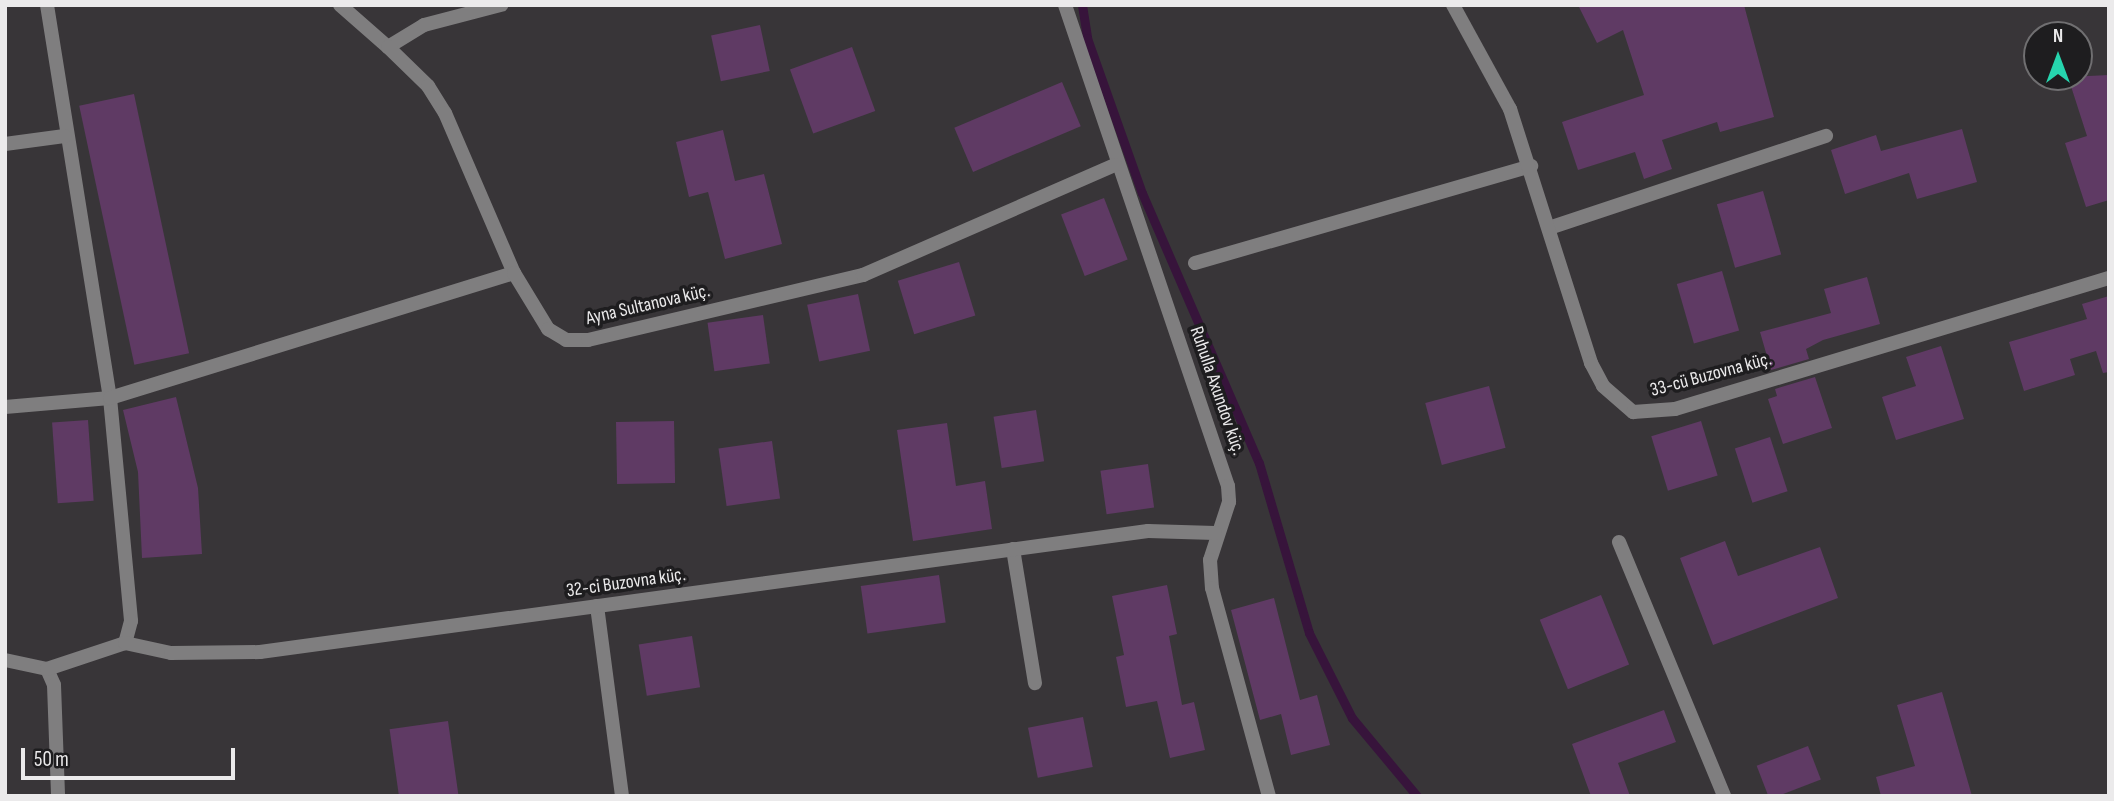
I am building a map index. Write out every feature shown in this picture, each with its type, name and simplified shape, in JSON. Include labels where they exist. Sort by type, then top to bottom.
[{"type":"street","points":[[5,660],[47,669],[125,643],[131,621],[110,398],[64,136],[47,5]]},
{"type":"street","name":"Ayna Sultanova küç.","points":[[340,5],[428,86],[444,113],[513,273],[548,329],[566,340],[587,340],[863,275],[1115,165]]},
{"type":"street","points":[[388,47],[424,25],[501,5]]},
{"type":"street","name":"Ruhulla Axundov küç.","points":[[1065,5],[1115,165],[1228,486],[1229,502],[1215,533],[1212,589],[1269,796]]},
{"type":"street","name":"33-cü Buzovna küç.","points":[[1454,5],[1510,109],[1531,166],[1591,363],[1603,386],[1633,412],[1675,409],[2109,278]]},
{"type":"street","points":[[5,144],[64,136]]},
{"type":"street","points":[[1549,228],[1826,136]]},
{"type":"street","points":[[1195,263],[1531,166]]},
{"type":"street","points":[[5,407],[110,398],[513,273]]},
{"type":"street","name":"32-ci Buzovna küç.","points":[[125,643],[171,653],[260,652],[1148,531],[1215,533]]},
{"type":"street","points":[[1619,542],[1724,796]]},
{"type":"street","points":[[1013,549],[1035,683]]},
{"type":"street","points":[[597,606],[622,796]]},
{"type":"street","points":[[47,669],[57,702],[58,796]]},
{"type":"building","points":[[1578,5],[1744,5],[1774,117],[1720,132],[1717,122],[1662,140],[1672,169],[1644,179],[1635,152],[1578,170],[1562,122],[1644,95],[1623,30],[1597,43]]},
{"type":"building","points":[[760,25],[770,71],[721,81],[711,35]]},
{"type":"building","points":[[852,47],[875,111],[813,133],[790,70]]},
{"type":"building","points":[[2109,75],[2109,200],[2086,207],[2065,143],[2087,136],[2073,91],[2093,91],[2093,76]]},
{"type":"building","points":[[1062,82],[1081,126],[973,172],[954,128]]},
{"type":"building","points":[[134,94],[189,353],[134,365],[79,106]]},
{"type":"building","points":[[1962,129],[1977,182],[1917,199],[1909,173],[1845,194],[1831,150],[1876,135],[1881,151]]},
{"type":"building","points":[[723,130],[735,181],[764,174],[782,244],[725,259],[708,192],[689,197],[676,142]]},
{"type":"building","points":[[1763,191],[1781,254],[1735,268],[1717,204]]},
{"type":"building","points":[[1104,198],[1128,260],[1085,276],[1061,214]]},
{"type":"building","points":[[959,262],[975,316],[914,334],[898,281]]},
{"type":"building","points":[[1722,271],[1739,331],[1694,344],[1677,284]]},
{"type":"building","points":[[1867,277],[1880,324],[1823,340],[1806,349],[1809,359],[1771,370],[1760,332],[1831,313],[1824,289]]},
{"type":"building","points":[[858,294],[870,351],[819,362],[807,305]]},
{"type":"building","points":[[2109,296],[2109,372],[2103,373],[2096,351],[2070,359],[2075,375],[2024,391],[2009,342],[2087,319],[2082,304]]},
{"type":"building","points":[[763,315],[770,364],[714,371],[708,323]]},
{"type":"building","points":[[1941,346],[1964,419],[1896,440],[1882,397],[1916,386],[1906,357]]},
{"type":"building","points":[[1815,377],[1832,428],[1783,444],[1768,399],[1777,396],[1775,389]]},
{"type":"building","points":[[1489,386],[1506,448],[1442,465],[1425,403]]},
{"type":"building","points":[[176,397],[198,488],[202,554],[142,558],[138,472],[123,410]]},
{"type":"building","points":[[1036,410],[1044,461],[1002,468],[994,417]]},
{"type":"building","points":[[88,420],[94,501],[58,503],[52,423]]},
{"type":"building","points":[[674,421],[675,483],[617,484],[616,422]]},
{"type":"building","points":[[1701,421],[1718,476],[1668,491],[1651,436]]},
{"type":"building","points":[[947,423],[956,486],[985,481],[992,529],[913,541],[897,430]]},
{"type":"building","points":[[1770,437],[1788,491],[1752,503],[1735,448]]},
{"type":"building","points":[[772,441],[780,498],[727,506],[719,449]]},
{"type":"building","points":[[1148,464],[1154,508],[1107,514],[1100,471]]},
{"type":"building","points":[[1725,541],[1738,576],[1820,547],[1838,598],[1713,645],[1680,558]]},
{"type":"building","points":[[939,575],[946,623],[867,634],[861,586]]},
{"type":"building","points":[[1167,585],[1177,634],[1169,636],[1182,705],[1194,702],[1205,750],[1170,758],[1157,701],[1126,707],[1116,657],[1124,655],[1112,596]]},
{"type":"building","points":[[1601,595],[1629,665],[1568,689],[1540,620]]},
{"type":"building","points":[[1274,598],[1300,700],[1317,695],[1330,745],[1291,755],[1281,714],[1260,720],[1231,610]]},
{"type":"building","points":[[692,636],[700,687],[647,696],[639,644]]},
{"type":"building","points":[[1942,692],[1972,796],[1881,796],[1876,777],[1915,766],[1897,705]]},
{"type":"building","points":[[1664,710],[1676,742],[1618,763],[1630,796],[1591,796],[1572,744]]},
{"type":"building","points":[[1083,717],[1093,767],[1038,778],[1028,728]]},
{"type":"building","points":[[448,721],[459,796],[399,796],[390,729]]},
{"type":"building","points":[[1808,746],[1821,780],[1778,796],[1768,796],[1757,766]]},
{"type":"waterway","points":[[1082,5],[1087,38],[1142,193],[1259,463],[1309,633],[1352,718],[1417,796]]}]
